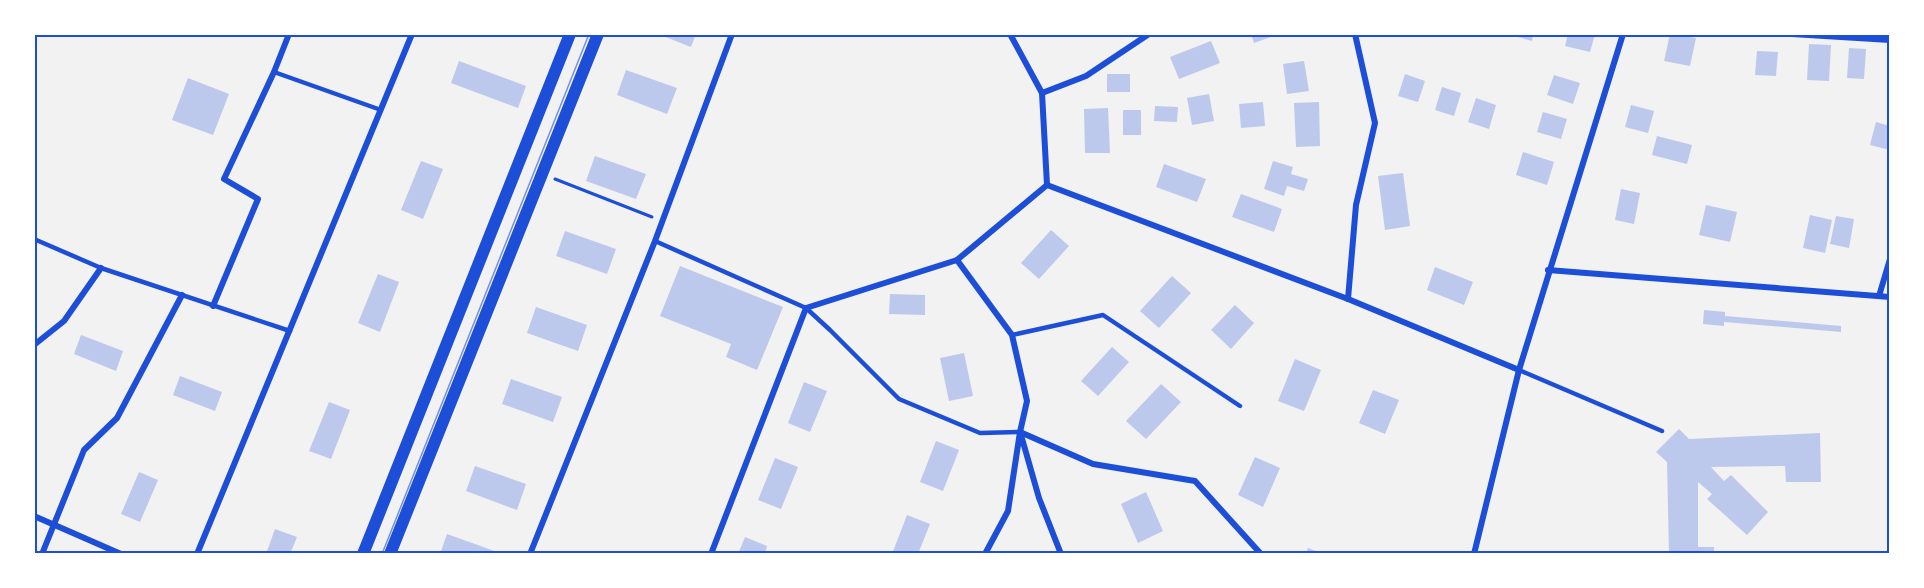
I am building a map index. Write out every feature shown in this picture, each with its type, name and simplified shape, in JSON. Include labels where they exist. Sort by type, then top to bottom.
[{"type":"main road","points":[[363,554],[570,34]]},
{"type":"main road","points":[[390,554],[598,34]]},
{"type":"street","points":[[213,306],[258,199],[224,179],[274,72],[289,34]]},
{"type":"street","points":[[197,554],[412,34]]},
{"type":"street","points":[[530,554],[655,241],[732,34]]},
{"type":"street","points":[[1010,34],[1042,93],[1047,185]]},
{"type":"street","points":[[1042,93],[1086,76],[1149,34]]},
{"type":"street","points":[[1348,299],[1356,205],[1375,123],[1354,34]]},
{"type":"street","points":[[1474,554],[1518,370],[1623,34]]},
{"type":"street","points":[[1792,34],[1890,40]]},
{"type":"street","points":[[1047,185],[1348,299],[1518,370]]},
{"type":"street","points":[[711,554],[806,308],[957,260],[1047,185]]},
{"type":"street","points":[[1879,296],[1890,259]]},
{"type":"street","points":[[957,260],[1012,335],[1027,401],[1008,511],[985,554]]},
{"type":"street","points":[[34,345],[64,321],[101,268]]},
{"type":"street","points":[[1548,270],[1890,297]]},
{"type":"street","points":[[42,554],[84,450],[117,418],[182,295]]},
{"type":"street","points":[[1020,432],[1039,498],[1061,554]]},
{"type":"street","points":[[1020,432],[1094,464],[1195,481],[1261,554]]},
{"type":"street","points":[[34,516],[121,554]]},
{"type":"lane","points":[[274,72],[381,110]]},
{"type":"lane","points":[[34,239],[101,268],[290,331]]},
{"type":"lane","points":[[655,241],[806,308],[899,399],[980,433],[1020,432]]},
{"type":"lane","points":[[1012,335],[1103,315],[1240,406]]},
{"type":"lane","points":[[1518,370],[1662,430]]},
{"type":"path","points":[[543,174],[662,221]]},
{"type":"building","points":[[658,34],[696,34],[691,47]]},
{"type":"building","points":[[1251,34],[1275,34],[1276,35],[1254,43]]},
{"type":"building","points":[[1507,34],[1533,34],[1532,41]]},
{"type":"building","points":[[1568,34],[1595,34],[1590,52],[1565,46]]},
{"type":"building","points":[[1670,34],[1696,38],[1690,66],[1664,61]]},
{"type":"building","points":[[1211,41],[1220,63],[1179,79],[1170,57]]},
{"type":"building","points":[[1809,44],[1831,45],[1829,81],[1807,80]]},
{"type":"building","points":[[1849,48],[1866,49],[1864,79],[1847,78]]},
{"type":"building","points":[[1757,51],[1778,52],[1776,76],[1755,75]]},
{"type":"building","points":[[459,61],[526,86],[518,108],[451,83]]},
{"type":"building","points":[[1304,61],[1309,91],[1287,94],[1283,64]]},
{"type":"building","points":[[626,70],[677,88],[667,114],[617,95]]},
{"type":"building","points":[[1107,74],[1130,74],[1130,92],[1107,92]]},
{"type":"building","points":[[1405,74],[1425,81],[1418,102],[1398,96]]},
{"type":"building","points":[[1554,75],[1580,83],[1573,104],[1547,95]]},
{"type":"building","points":[[188,78],[229,94],[213,135],[172,120]]},
{"type":"building","points":[[1442,87],[1461,93],[1454,116],[1435,110]]},
{"type":"building","points":[[1209,94],[1214,121],[1192,125],[1187,98]]},
{"type":"building","points":[[1476,98],[1496,105],[1489,129],[1468,122]]},
{"type":"building","points":[[1263,102],[1265,126],[1241,128],[1239,104]]},
{"type":"building","points":[[1319,102],[1320,146],[1296,147],[1294,103]]},
{"type":"building","points":[[1631,105],[1654,111],[1648,133],[1625,127]]},
{"type":"building","points":[[1155,106],[1178,107],[1177,122],[1154,121]]},
{"type":"building","points":[[1108,108],[1110,153],[1085,153],[1084,109]]},
{"type":"building","points":[[1123,110],[1141,110],[1141,135],[1123,135]]},
{"type":"building","points":[[1543,112],[1567,119],[1561,139],[1537,132]]},
{"type":"building","points":[[1876,122],[1890,126],[1890,150],[1870,145]]},
{"type":"building","points":[[1657,136],[1692,145],[1687,164],[1652,155]]},
{"type":"building","points":[[1523,152],[1554,162],[1547,185],[1516,175]]},
{"type":"building","points":[[595,156],[646,174],[636,199],[586,181]]},
{"type":"building","points":[[421,161],[443,169],[423,219],[401,210]]},
{"type":"building","points":[[1273,161],[1293,167],[1291,174],[1308,179],[1304,191],[1287,186],[1284,196],[1264,189]]},
{"type":"building","points":[[1164,164],[1206,179],[1197,202],[1156,187]]},
{"type":"building","points":[[1403,173],[1410,226],[1385,230],[1378,176]]},
{"type":"building","points":[[1621,189],[1640,193],[1634,224],[1615,220]]},
{"type":"building","points":[[1241,194],[1282,209],[1274,232],[1232,217]]},
{"type":"building","points":[[1706,205],[1737,212],[1730,242],[1699,235]]},
{"type":"building","points":[[1810,215],[1832,220],[1825,253],[1803,248]]},
{"type":"building","points":[[1836,216],[1854,219],[1849,248],[1830,244]]},
{"type":"building","points":[[1051,230],[1069,246],[1039,279],[1021,263]]},
{"type":"building","points":[[565,231],[616,249],[607,274],[556,256]]},
{"type":"building","points":[[680,266],[783,307],[757,370],[726,357],[731,344],[660,316]]},
{"type":"building","points":[[1435,267],[1473,282],[1464,305],[1427,290]]},
{"type":"building","points":[[378,274],[399,282],[380,332],[358,323]]},
{"type":"building","points":[[1172,276],[1191,293],[1159,328],[1140,311]]},
{"type":"building","points":[[890,294],[925,295],[925,315],[889,314]]},
{"type":"building","points":[[1235,305],[1254,323],[1231,349],[1211,330]]},
{"type":"building","points":[[536,307],[587,325],[578,351],[527,333]]},
{"type":"building","points":[[1704,310],[1725,312],[1725,316],[1841,326],[1841,332],[1724,322],[1724,326],[1703,324]]},
{"type":"building","points":[[81,335],[123,351],[116,371],[74,354]]},
{"type":"building","points":[[1112,347],[1129,362],[1098,396],[1081,381]]},
{"type":"building","points":[[964,353],[973,396],[949,401],[940,358]]},
{"type":"building","points":[[1295,359],[1321,370],[1304,411],[1278,401]]},
{"type":"building","points":[[180,376],[222,392],[215,411],[173,395]]},
{"type":"building","points":[[511,379],[562,397],[553,422],[502,404]]},
{"type":"building","points":[[804,382],[827,391],[810,432],[788,423]]},
{"type":"building","points":[[1161,384],[1181,402],[1146,439],[1126,421]]},
{"type":"building","points":[[1373,390],[1399,400],[1385,434],[1359,423]]},
{"type":"building","points":[[329,402],[350,410],[331,459],[309,451]]},
{"type":"building","points":[[1679,429],[1689,439],[1820,433],[1821,482],[1786,482],[1785,466],[1711,467],[1724,481],[1731,475],[1768,512],[1747,535],[1707,499],[1712,494],[1698,482],[1698,547],[1714,547],[1714,554],[1669,554],[1667,462],[1656,452]]},
{"type":"building","points":[[936,441],[959,450],[943,491],[920,482]]},
{"type":"building","points":[[1255,457],[1280,468],[1263,507],[1238,495]]},
{"type":"building","points":[[775,458],[798,467],[781,509],[758,500]]},
{"type":"building","points":[[475,466],[526,484],[517,510],[466,491]]},
{"type":"building","points":[[139,472],[158,480],[140,522],[121,514]]},
{"type":"building","points":[[1146,492],[1163,531],[1138,543],[1121,504]]},
{"type":"building","points":[[907,515],[930,524],[918,554],[892,554]]},
{"type":"building","points":[[275,529],[297,537],[290,554],[266,554]]},
{"type":"building","points":[[447,534],[500,553],[440,554]]},
{"type":"building","points":[[745,537],[767,546],[765,554],[738,554]]},
{"type":"building","points":[[1308,548],[1321,553],[1321,554],[1306,554]]},
{"type":"tram line","points":[[382,554],[589,34]]}]
